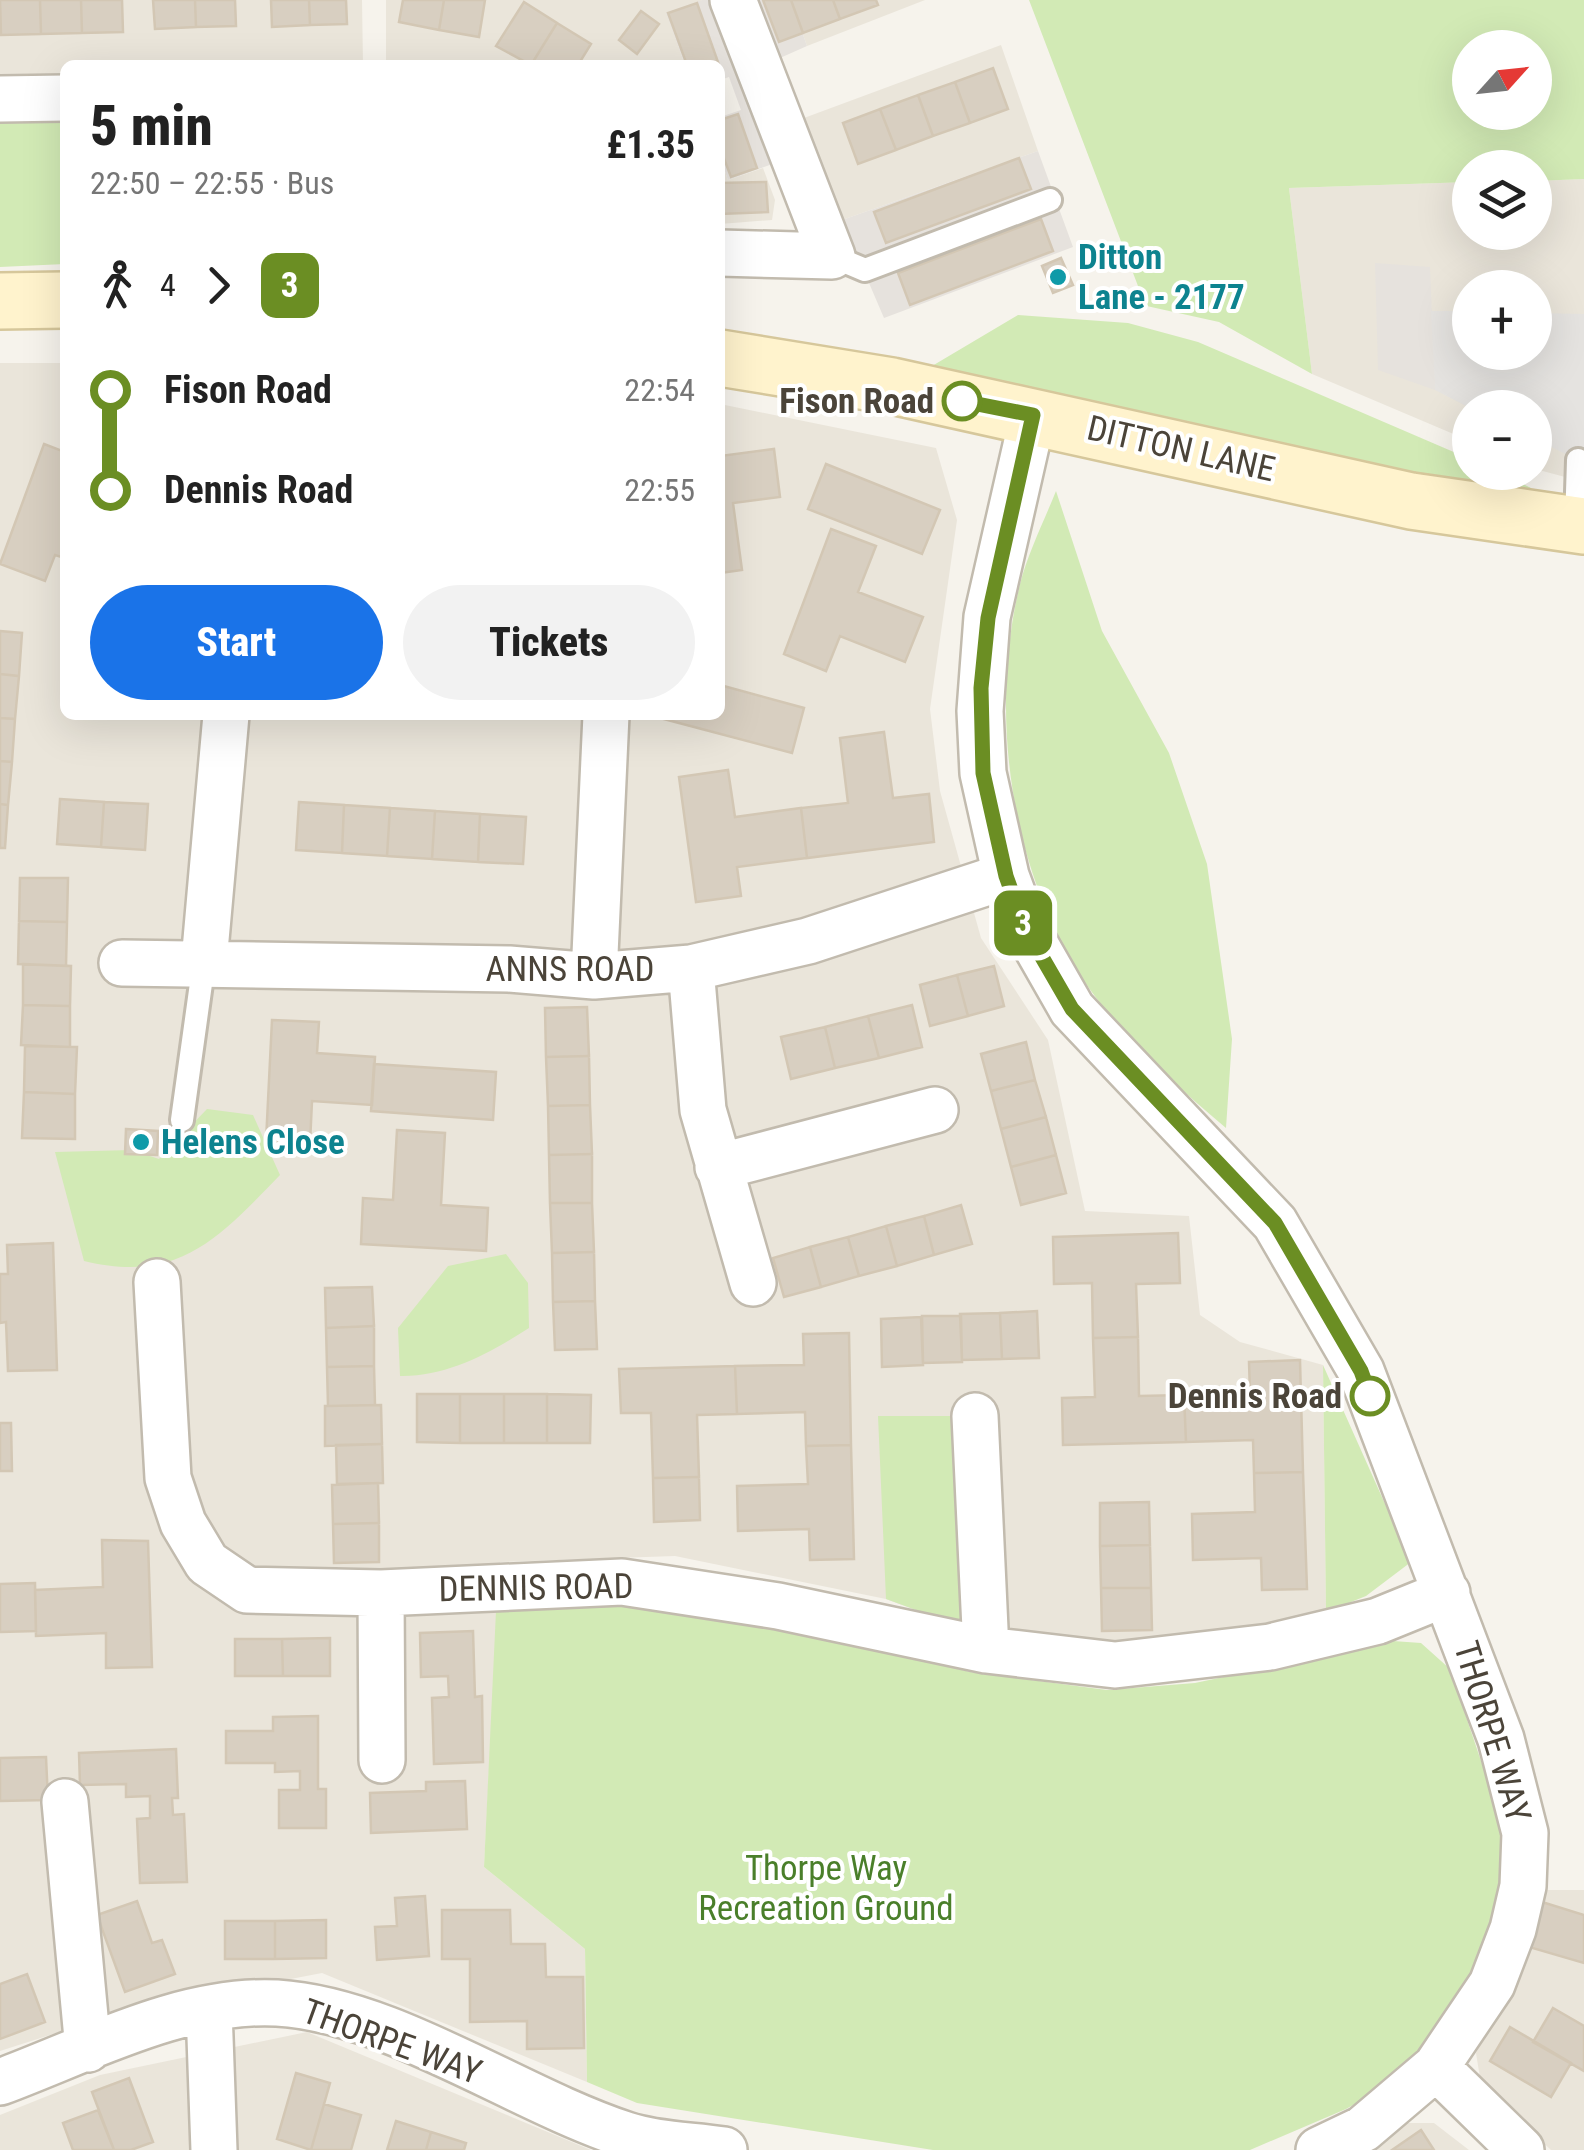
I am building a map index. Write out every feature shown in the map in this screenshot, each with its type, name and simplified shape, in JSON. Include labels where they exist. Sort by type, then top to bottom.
[{"type":"main road","points":[[0,301],[60,300]]},
{"type":"main road","name":"DITTON LANE","points":[[725,359],[1033,415],[1412,501],[1580,525]]},
{"type":"street","points":[[725,253],[832,256],[733,0]]},
{"type":"street","points":[[0,99],[60,98]]},
{"type":"street","points":[[1033,415],[988,618],[981,688],[983,773],[1006,876],[1024,926],[1072,1009],[1275,1223],[1361,1371],[1447,1593]]},
{"type":"street","points":[[204,962],[226,720]]},
{"type":"street","points":[[594,976],[606,720]]},
{"type":"street","name":"ANNS ROAD","points":[[122,963],[204,962],[594,976],[691,968],[808,941],[1006,876]]},
{"type":"street","points":[[691,968],[704,1110],[753,1284]]},
{"type":"street","points":[[718,1167],[936,1110]]},
{"type":"street","name":"DENNIS ROAD","points":[[157,1282],[168,1478],[183,1523],[207,1562],[247,1590],[381,1593],[622,1582],[778,1606],[986,1650],[1116,1665],[1261,1648],[1378,1620],[1447,1593]]},
{"type":"street","points":[[975,1416],[986,1650]]},
{"type":"street","points":[[381,1593],[382,1760]]},
{"type":"street","name":"THORPE WAY","points":[[1319,2150],[1363,2129],[1436,2067],[1492,1984],[1514,1930],[1523,1886],[1524,1851],[1512,1777],[1447,1593]]},
{"type":"street","points":[[65,1802],[88,2049]]},
{"type":"street","name":"THORPE WAY","points":[[0,2082],[209,2010],[275,2003],[323,2010],[626,2143],[724,2150]]},
{"type":"street","points":[[209,2010],[214,2150]]},
{"type":"street","points":[[1436,2067],[1521,2150]]},
{"type":"lane","points":[[832,256],[865,270],[1050,200]]},
{"type":"lane","points":[[1578,460],[1580,525]]},
{"type":"lane","points":[[182,1120],[204,962]]},
{"type":"shaded area","points":[[0,0],[362,0],[363,60],[60,60],[60,76],[0,77]]},
{"type":"shaded area","points":[[386,0],[702,1],[667,14],[683,60],[386,60]]},
{"type":"shaded area","points":[[702,0],[791,0],[807,46],[780,58],[817,148],[728,180],[725,115],[741,110],[729,77],[725,78],[725,60],[683,60],[666,13]]},
{"type":"shaded area","points":[[791,0],[925,0],[807,46]]},
{"type":"shaded area","points":[[1001,45],[1038,151],[842,220],[804,118]]},
{"type":"shaded area","points":[[1038,151],[1073,247],[884,318],[842,220]]},
{"type":"shaded area","points":[[763,168],[775,200],[772,220],[725,224],[725,171],[728,180]]},
{"type":"shaded area","points":[[1584,179],[1584,482],[1552,474],[1552,390],[1452,390],[1452,433],[1312,374],[1289,188],[1452,183],[1452,250],[1552,250],[1552,180]]},
{"type":"shaded area","points":[[1375,263],[1430,267],[1435,390],[1378,370]]},
{"type":"shaded area","points":[[1431,311],[1452,311],[1452,370],[1552,370],[1552,313],[1584,314],[1584,463],[1552,447],[1552,390],[1452,390],[1452,399],[1435,390]]},
{"type":"shaded area","points":[[0,363],[60,363],[60,720],[725,720],[725,405],[936,448],[957,520],[930,709],[940,791],[981,938],[1048,1040],[1085,1211],[1189,1216],[1200,1315],[1240,1342],[1323,1365],[1326,1612],[1266,1628],[1114,1647],[973,1631],[886,1599],[675,1556],[500,1562],[484,1867],[585,1949],[587,2082],[322,1973],[125,2011],[0,2051]]},
{"type":"shaded area","points":[[1536,1890],[1584,1890],[1584,2150],[1551,2150],[1481,2084],[1476,2053],[1518,1973]]},
{"type":"shaded area","points":[[307,2032],[591,2150],[0,2150],[0,2115],[100,2075]]},
{"type":"shaded area","points":[[1404,2123],[1434,2123],[1469,2150],[1351,2150]]},
{"type":"green space","points":[[1029,0],[1584,0],[1584,179],[1552,180],[1552,150],[1452,150],[1452,183],[1289,188],[1312,374],[1219,322],[1133,303],[1138,286]]},
{"type":"green space","points":[[60,110],[60,264],[0,267],[0,112]]},
{"type":"green space","points":[[1018,315],[1128,323],[1198,342],[1452,451],[1452,482],[927,369]]},
{"type":"green space","points":[[1488,490],[1529,490],[1520,497]]},
{"type":"green space","points":[[1056,491],[1102,631],[1169,753],[1207,864],[1232,1039],[1226,1128],[1158,1067],[1097,999],[1068,954],[1044,905],[1027,854],[1014,800],[1007,745],[1010,636],[1023,572]]},
{"type":"green space","points":[[207,1109],[253,1115],[280,1175],[236,1219],[194,1251],[146,1266],[117,1267],[84,1261],[55,1152],[132,1150],[159,1159]]},
{"type":"green space","points":[[506,1254],[528,1283],[529,1328],[451,1368],[400,1376],[398,1328],[448,1266]]},
{"type":"green space","points":[[1323,1365],[1411,1562],[1366,1596],[1326,1612]]},
{"type":"green space","points":[[878,1416],[961,1416],[973,1631],[886,1599]]},
{"type":"green space","name":"Thorpe Way Recreation Ground","points":[[621,1606],[779,1624],[970,1672],[1107,1690],[1195,1683],[1393,1641],[1421,1643],[1450,1669],[1509,1844],[1501,1927],[1421,2050],[1378,2091],[1250,2150],[933,2150],[637,2103],[587,2082],[585,1949],[484,1867],[496,1611]]},
{"type":"building","points":[[0,0],[40,0],[41,34],[1,35]]},
{"type":"building","points":[[40,0],[81,0],[82,33],[41,34]]},
{"type":"building","points":[[81,0],[122,0],[123,32],[82,33]]},
{"type":"building","points":[[153,0],[195,0],[196,27],[155,29]]},
{"type":"building","points":[[195,0],[235,0],[236,26],[196,27]]},
{"type":"building","points":[[271,0],[309,0],[310,25],[272,27]]},
{"type":"building","points":[[309,0],[346,0],[347,24],[310,25]]},
{"type":"building","points":[[403,0],[444,0],[439,30],[399,22]]},
{"type":"building","points":[[444,0],[485,0],[479,37],[439,30]]},
{"type":"building","points":[[763,0],[791,0],[803,33],[779,42]]},
{"type":"building","points":[[791,0],[833,0],[840,19],[803,33]]},
{"type":"building","points":[[833,0],[876,0],[878,5],[840,19]]},
{"type":"building","points":[[524,2],[557,23],[534,60],[522,60],[496,46]]},
{"type":"building","points":[[697,3],[717,60],[685,60],[668,13]]},
{"type":"building","points":[[641,11],[659,24],[637,54],[619,40]]},
{"type":"building","points":[[557,23],[591,44],[581,60],[534,60]]},
{"type":"building","points":[[993,68],[1008,109],[970,123],[955,82]]},
{"type":"building","points":[[955,82],[970,123],[933,136],[918,95]]},
{"type":"building","points":[[918,95],[933,136],[896,150],[880,109]]},
{"type":"building","points":[[880,109],[896,150],[858,164],[843,123]]},
{"type":"building","points":[[738,114],[757,168],[731,177],[725,161],[725,118]]},
{"type":"building","points":[[1019,158],[1031,189],[886,243],[874,212]]},
{"type":"building","points":[[766,182],[768,212],[725,214],[725,183]]},
{"type":"building","points":[[1041,219],[1053,251],[910,305],[898,273]]},
{"type":"building","name":"Ditton Lane - 2177","points":[[1061,258],[1073,285],[1053,293],[1042,266]]},
{"type":"building","points":[[44,444],[60,450],[60,556],[55,555],[45,581],[0,564]]},
{"type":"building","points":[[774,449],[780,497],[733,503],[742,570],[725,572],[725,455]]},
{"type":"building","points":[[826,464],[940,510],[922,554],[808,509]]},
{"type":"building","points":[[831,529],[876,546],[858,592],[923,617],[905,662],[840,636],[826,671],[784,654]]},
{"type":"building","points":[[0,631],[22,633],[19,676],[0,674]]},
{"type":"building","points":[[0,674],[19,676],[15,719],[0,718]]},
{"type":"building","points":[[725,686],[804,708],[792,753],[668,720],[725,720]]},
{"type":"building","points":[[0,718],[15,719],[12,762],[0,761]]},
{"type":"building","points":[[884,732],[893,798],[929,794],[934,842],[807,858],[801,808],[848,803],[840,738]]},
{"type":"building","points":[[0,761],[12,762],[8,805],[0,804]]},
{"type":"building","points":[[728,770],[735,817],[801,808],[807,858],[737,867],[741,896],[696,902],[679,777]]},
{"type":"building","points":[[60,799],[104,802],[101,847],[57,844]]},
{"type":"building","points":[[104,802],[148,804],[145,850],[101,847]]},
{"type":"building","points":[[299,802],[344,805],[342,853],[296,850]]},
{"type":"building","points":[[0,804],[8,805],[5,848],[0,848]]},
{"type":"building","points":[[344,805],[390,808],[387,856],[342,853]]},
{"type":"building","points":[[390,808],[435,811],[432,859],[387,856]]},
{"type":"building","points":[[435,811],[480,814],[478,862],[432,859]]},
{"type":"building","points":[[480,814],[526,817],[523,864],[478,862]]},
{"type":"building","points":[[20,878],[68,878],[67,922],[19,921]]},
{"type":"building","points":[[19,921],[67,922],[66,966],[18,964]]},
{"type":"building","points":[[23,964],[71,966],[70,1006],[23,1005]]},
{"type":"building","points":[[994,966],[1004,1006],[968,1016],[957,975]]},
{"type":"building","points":[[957,975],[968,1016],[930,1026],[920,985]]},
{"type":"building","points":[[23,1005],[70,1006],[70,1047],[21,1045]]},
{"type":"building","points":[[912,1005],[922,1047],[879,1058],[868,1016]]},
{"type":"building","points":[[587,1007],[589,1056],[546,1057],[545,1008]]},
{"type":"building","points":[[868,1016],[879,1058],[835,1068],[825,1027]]},
{"type":"building","points":[[272,1020],[319,1022],[317,1053],[375,1057],[372,1105],[312,1101],[310,1144],[266,1141]]},
{"type":"building","points":[[825,1027],[835,1068],[791,1079],[781,1037]]},
{"type":"building","points":[[1026,1042],[1035,1080],[991,1091],[981,1054]]},
{"type":"building","points":[[25,1046],[77,1047],[75,1094],[24,1092]]},
{"type":"building","points":[[589,1056],[590,1105],[548,1106],[546,1057]]},
{"type":"building","points":[[374,1064],[496,1072],[493,1120],[371,1111]]},
{"type":"building","points":[[1035,1080],[1046,1117],[1001,1129],[991,1091]]},
{"type":"building","points":[[24,1092],[75,1094],[75,1139],[22,1138]]},
{"type":"building","points":[[590,1105],[592,1154],[549,1155],[548,1106]]},
{"type":"building","points":[[1046,1117],[1056,1155],[1011,1167],[1001,1129]]},
{"type":"building","name":"Helens Close","points":[[126,1129],[158,1131],[157,1155],[125,1154]]},
{"type":"building","points":[[397,1130],[445,1133],[441,1205],[488,1208],[486,1251],[361,1244],[363,1198],[393,1200]]},
{"type":"building","points":[[592,1154],[592,1203],[550,1203],[549,1155]]},
{"type":"building","points":[[1056,1155],[1066,1193],[1021,1205],[1011,1167]]},
{"type":"building","points":[[550,1203],[592,1203],[594,1252],[552,1253]]},
{"type":"building","points":[[961,1205],[972,1244],[934,1255],[924,1216]]},
{"type":"building","points":[[924,1216],[934,1255],[897,1266],[886,1226]]},
{"type":"building","points":[[886,1226],[897,1266],[859,1276],[848,1237]]},
{"type":"building","points":[[1178,1233],[1180,1283],[1136,1284],[1138,1337],[1093,1338],[1092,1283],[1054,1284],[1053,1237]]},
{"type":"building","points":[[848,1237],[859,1276],[821,1287],[810,1247]]},
{"type":"building","points":[[53,1243],[57,1370],[8,1371],[6,1322],[0,1323],[0,1274],[8,1274],[7,1245]]},
{"type":"building","points":[[810,1247],[821,1287],[784,1297],[773,1258]]},
{"type":"building","points":[[594,1252],[595,1301],[553,1302],[552,1253]]},
{"type":"building","points":[[372,1287],[374,1326],[326,1328],[325,1288]]},
{"type":"building","points":[[595,1301],[597,1349],[555,1350],[553,1302]]},
{"type":"building","points":[[1037,1311],[1039,1358],[1002,1359],[1000,1313]]},
{"type":"building","points":[[1000,1313],[1002,1359],[962,1360],[960,1314]]},
{"type":"building","points":[[922,1316],[961,1316],[962,1362],[923,1363]]},
{"type":"building","points":[[921,1317],[923,1365],[882,1367],[881,1319]]},
{"type":"building","points":[[374,1326],[374,1366],[327,1367],[326,1328]]},
{"type":"building","points":[[849,1333],[851,1445],[806,1446],[805,1412],[737,1414],[735,1366],[804,1365],[803,1334]]},
{"type":"building","points":[[1138,1337],[1139,1396],[1184,1395],[1186,1442],[1063,1445],[1062,1398],[1095,1397],[1093,1338]]},
{"type":"building","points":[[1300,1360],[1303,1472],[1254,1473],[1253,1440],[1186,1442],[1184,1395],[1250,1393],[1249,1362]]},
{"type":"building","points":[[374,1366],[375,1405],[328,1406],[327,1367]]},
{"type":"building","points":[[735,1366],[737,1414],[697,1415],[699,1477],[653,1478],[651,1413],[621,1413],[619,1369]]},
{"type":"building","points":[[417,1394],[460,1394],[460,1443],[417,1442]]},
{"type":"building","points":[[460,1394],[504,1394],[504,1443],[460,1443]]},
{"type":"building","points":[[504,1394],[547,1394],[547,1443],[504,1443]]},
{"type":"building","points":[[547,1394],[591,1395],[590,1443],[547,1443]]},
{"type":"building","points":[[381,1405],[382,1444],[325,1446],[325,1406]]},
{"type":"building","points":[[0,1423],[11,1423],[12,1471],[0,1471]]},
{"type":"building","points":[[382,1444],[383,1483],[337,1484],[336,1445]]},
{"type":"building","points":[[851,1445],[854,1559],[810,1560],[809,1529],[738,1531],[737,1486],[808,1484],[806,1446]]},
{"type":"building","points":[[1303,1472],[1307,1589],[1262,1590],[1261,1558],[1193,1560],[1192,1514],[1255,1512],[1254,1473]]},
{"type":"building","points":[[699,1477],[700,1520],[654,1522],[653,1478]]},
{"type":"building","points":[[378,1483],[379,1523],[333,1524],[332,1485]]},
{"type":"building","points":[[1149,1502],[1150,1545],[1100,1546],[1100,1503]]},
{"type":"building","points":[[379,1523],[379,1562],[334,1563],[333,1524]]},
{"type":"building","points":[[102,1540],[148,1541],[152,1667],[106,1668],[106,1633],[36,1636],[35,1590],[103,1587]]},
{"type":"building","points":[[1150,1545],[1151,1588],[1101,1588],[1100,1546]]},
{"type":"building","points":[[35,1583],[36,1631],[0,1632],[0,1584]]},
{"type":"building","points":[[1101,1588],[1151,1588],[1152,1630],[1102,1631]]},
{"type":"building","points":[[473,1631],[475,1697],[482,1696],[483,1762],[434,1764],[432,1698],[449,1697],[448,1676],[421,1677],[420,1633]]},
{"type":"building","points":[[330,1638],[330,1676],[283,1676],[282,1639]]},
{"type":"building","points":[[235,1639],[282,1639],[283,1676],[235,1676]]},
{"type":"building","points":[[318,1716],[318,1789],[326,1789],[326,1828],[279,1828],[279,1790],[300,1790],[300,1771],[275,1772],[275,1763],[226,1763],[226,1731],[273,1731],[273,1717]]},
{"type":"building","points":[[176,1749],[178,1798],[172,1798],[173,1815],[184,1814],[187,1882],[140,1883],[137,1819],[150,1818],[150,1796],[126,1797],[126,1784],[80,1785],[79,1753]]},
{"type":"building","points":[[46,1757],[48,1800],[0,1801],[0,1758]]},
{"type":"building","points":[[465,1781],[467,1829],[371,1833],[370,1793],[426,1791],[426,1782]]},
{"type":"building","points":[[425,1896],[429,1956],[377,1960],[375,1927],[397,1926],[395,1898]]},
{"type":"building","points":[[137,1901],[152,1943],[162,1940],[175,1974],[125,1992],[97,1915]]},
{"type":"building","points":[[1542,1902],[1584,1915],[1584,1963],[1529,1947]]},
{"type":"building","points":[[442,1910],[510,1910],[511,1944],[545,1944],[546,1977],[583,1977],[584,2048],[527,2049],[527,2021],[470,2022],[470,1959],[442,1959]]},
{"type":"building","points":[[326,1920],[326,1958],[275,1959],[275,1921]]},
{"type":"building","points":[[225,1921],[275,1921],[275,1959],[225,1959]]},
{"type":"building","points":[[27,1974],[45,2022],[0,2039],[0,1984]]},
{"type":"building","points":[[1553,2008],[1584,2026],[1584,2071],[1533,2042]]},
{"type":"building","points":[[1510,2027],[1571,2063],[1551,2097],[1490,2061]]},
{"type":"building","points":[[296,2073],[330,2083],[311,2150],[277,2139]]},
{"type":"building","points":[[129,2078],[153,2142],[131,2150],[114,2150],[92,2092]]},
{"type":"building","points":[[324,2104],[361,2115],[351,2150],[311,2150]]},
{"type":"building","points":[[98,2110],[114,2150],[73,2150],[63,2123]]},
{"type":"building","points":[[396,2121],[431,2132],[426,2150],[387,2150]]},
{"type":"building","points":[[1421,2130],[1434,2150],[1392,2150]]},
{"type":"building","points":[[431,2132],[466,2143],[464,2150],[426,2150]]},
{"type":"bus line","name":"3","points":[[962,401],[1033,415],[988,618],[980,711],[983,773],[992,828],[1024,926],[1072,1009],[1275,1223],[1361,1371],[1370,1396]]},
{"type":"place","name":"Ditton Lane - 2177","points":[[1058,277]]},
{"type":"place","name":"Fison Road","points":[[962,401]]},
{"type":"place","name":"Helens Close","points":[[141,1142]]},
{"type":"place","name":"Dennis Road","points":[[1370,1396]]}]
